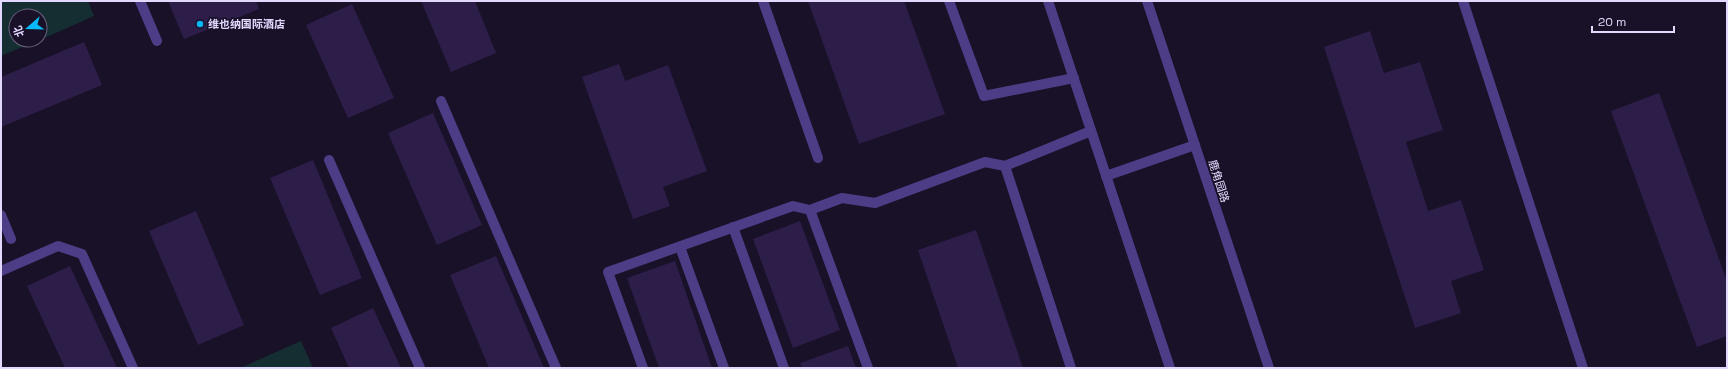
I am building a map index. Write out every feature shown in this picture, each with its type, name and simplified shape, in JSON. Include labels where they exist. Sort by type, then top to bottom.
[{"type":"street","points":[[140,1],[157,41]]},
{"type":"street","points":[[763,1],[818,158]]},
{"type":"street","points":[[949,1],[984,96],[1074,78]]},
{"type":"street","points":[[1048,1],[1170,368]]},
{"type":"street","name":"鹿角园路","points":[[1147,1],[1269,368]]},
{"type":"street","points":[[1463,1],[1583,368]]},
{"type":"street","points":[[441,101],[556,368]]},
{"type":"street","points":[[642,368],[608,272],[793,206],[810,210],[842,198],[875,203],[985,162],[1005,166],[1091,131]]},
{"type":"street","points":[[1106,176],[1195,145]]},
{"type":"street","points":[[329,160],[420,368]]},
{"type":"street","points":[[1005,166],[1071,368]]},
{"type":"street","points":[[810,210],[868,368]]},
{"type":"street","points":[[1,215],[11,239]]},
{"type":"street","points":[[733,227],[784,368]]},
{"type":"street","points":[[1,271],[58,246],[82,254],[133,368]]},
{"type":"street","points":[[680,247],[724,368]]},
{"type":"green space","points":[[1,1],[88,1],[94,16],[48,36],[48,8],[8,8],[8,48],[20,48],[1,56]]},
{"type":"green space","points":[[301,341],[313,368],[240,368]]},
{"type":"building","name":"维也纳国际酒店","points":[[168,1],[256,1],[259,9],[184,39]]},
{"type":"building","points":[[421,1],[475,1],[496,53],[451,72]]},
{"type":"building","points":[[808,1],[904,1],[945,114],[859,144]]},
{"type":"building","points":[[352,4],[394,98],[348,118],[306,25]]},
{"type":"building","points":[[1370,31],[1384,73],[1420,62],[1443,130],[1406,142],[1428,211],[1461,200],[1484,270],[1451,281],[1461,313],[1415,328],[1324,47]]},
{"type":"building","points":[[84,42],[102,85],[1,127],[1,77]]},
{"type":"building","points":[[619,64],[625,81],[668,65],[707,171],[663,187],[670,206],[633,219],[582,77]]},
{"type":"building","points":[[1659,93],[1727,281],[1727,336],[1697,347],[1611,111]]},
{"type":"building","points":[[433,113],[482,225],[437,245],[388,133]]},
{"type":"building","points":[[313,160],[362,278],[320,295],[270,178]]},
{"type":"building","points":[[196,211],[244,325],[198,345],[149,231]]},
{"type":"building","points":[[800,221],[840,330],[793,348],[753,239]]},
{"type":"building","points":[[976,230],[1023,368],[958,368],[918,250]]},
{"type":"building","points":[[496,256],[544,368],[489,368],[450,275]]},
{"type":"building","points":[[675,261],[712,368],[659,368],[627,278]]},
{"type":"building","points":[[70,266],[117,368],[65,368],[27,286]]},
{"type":"building","points":[[373,308],[401,368],[349,368],[331,328]]},
{"type":"building","points":[[848,346],[856,368],[802,368],[800,363]]},
{"type":"place","name":"维也纳国际酒店","points":[[200,24]]}]
